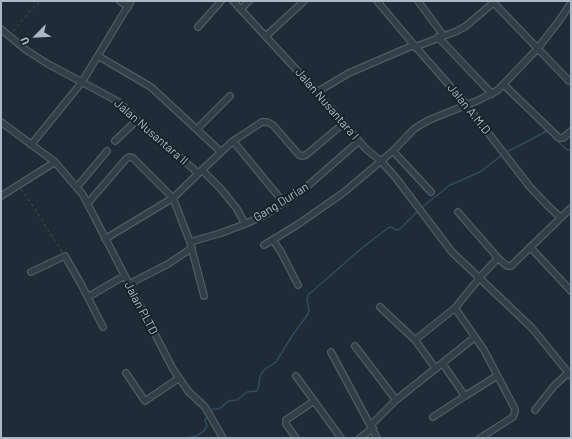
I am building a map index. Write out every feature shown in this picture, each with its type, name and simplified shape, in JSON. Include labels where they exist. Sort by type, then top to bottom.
[{"type":"street","points":[[120,1],[128,7]]},
{"type":"street","points":[[32,145],[82,82],[131,1]]},
{"type":"street","points":[[198,27],[221,1]]},
{"type":"street","name":"Jalan Nusantara I","points":[[233,1],[317,92],[366,149],[381,161],[396,178],[452,252],[532,328],[570,374]]},
{"type":"street","points":[[241,9],[249,1]]},
{"type":"street","points":[[266,36],[304,1]]},
{"type":"street","name":"Jalan A.M.D","points":[[377,1],[414,46],[466,104],[539,198],[560,217]]},
{"type":"street","points":[[418,1],[440,36],[492,94]]},
{"type":"street","points":[[317,92],[349,73],[414,46],[457,31],[466,26],[492,2],[569,81]]},
{"type":"street","points":[[264,245],[297,226],[343,193],[393,151],[414,130],[428,120],[492,94],[504,85],[538,48],[571,3]]},
{"type":"street","name":"Jalan Nusantara II","points":[[1,29],[26,50],[48,64],[119,102],[137,120],[221,189],[237,209],[245,224]]},
{"type":"street","points":[[98,56],[151,87],[221,152]]},
{"type":"street","points":[[504,85],[559,138],[563,138],[571,131]]},
{"type":"street","points":[[197,129],[230,96]]},
{"type":"street","points":[[115,141],[137,120]]},
{"type":"street","name":"Jalan PLTD","points":[[1,122],[55,162],[77,187],[88,203],[95,220],[173,369],[188,391],[205,407],[223,438]]},
{"type":"street","points":[[105,239],[173,198],[233,141],[258,124],[267,122],[273,125],[299,155],[304,156],[344,123]]},
{"type":"street","points":[[233,141],[284,203]]},
{"type":"street","name":"Gang Durian","points":[[128,284],[168,264],[191,245],[245,224],[284,203],[313,182],[359,141]]},
{"type":"street","points":[[77,187],[107,151]]},
{"type":"street","points":[[393,151],[431,192]]},
{"type":"street","points":[[88,203],[126,159],[130,157],[138,162],[173,198],[191,245],[204,296]]},
{"type":"street","points":[[2,193],[18,186],[55,162]]},
{"type":"street","points":[[458,212],[498,258],[509,267],[571,208]]},
{"type":"street","points":[[273,240],[298,285]]},
{"type":"street","points":[[530,247],[571,291]]},
{"type":"street","points":[[31,272],[65,256],[103,327]]},
{"type":"street","points":[[415,340],[455,308],[479,278],[498,258]]},
{"type":"street","points":[[88,297],[124,276]]},
{"type":"street","points":[[380,307],[415,340],[436,369]]},
{"type":"street","points":[[455,308],[484,350],[513,405],[515,412],[513,417],[480,438]]},
{"type":"street","points":[[360,438],[396,400],[475,337]]},
{"type":"street","points":[[355,346],[396,400]]},
{"type":"street","points":[[331,352],[378,438]]},
{"type":"street","points":[[442,363],[465,396]]},
{"type":"street","points":[[126,373],[146,401],[179,378]]},
{"type":"street","points":[[535,410],[554,386],[570,374]]},
{"type":"street","points":[[296,376],[341,438]]},
{"type":"street","points":[[433,417],[497,376]]},
{"type":"street","points":[[296,438],[286,424],[286,420],[314,401]]},
{"type":"path","points":[[9,36],[41,1]]},
{"type":"path","points":[[18,186],[35,209],[65,256]]},
{"type":"waterway","points":[[505,153],[547,131],[566,149],[571,149]]},
{"type":"waterway","points":[[421,208],[450,185],[480,172],[502,155]]},
{"type":"waterway","points":[[210,413],[213,409],[222,407],[228,401],[237,400],[247,392],[257,391],[260,376],[264,370],[276,362],[308,314],[308,295],[362,248],[388,228],[391,227],[396,230],[400,229],[418,211]]},
{"type":"waterway","points":[[188,438],[196,436],[204,431],[207,426],[205,420],[208,415]]}]
